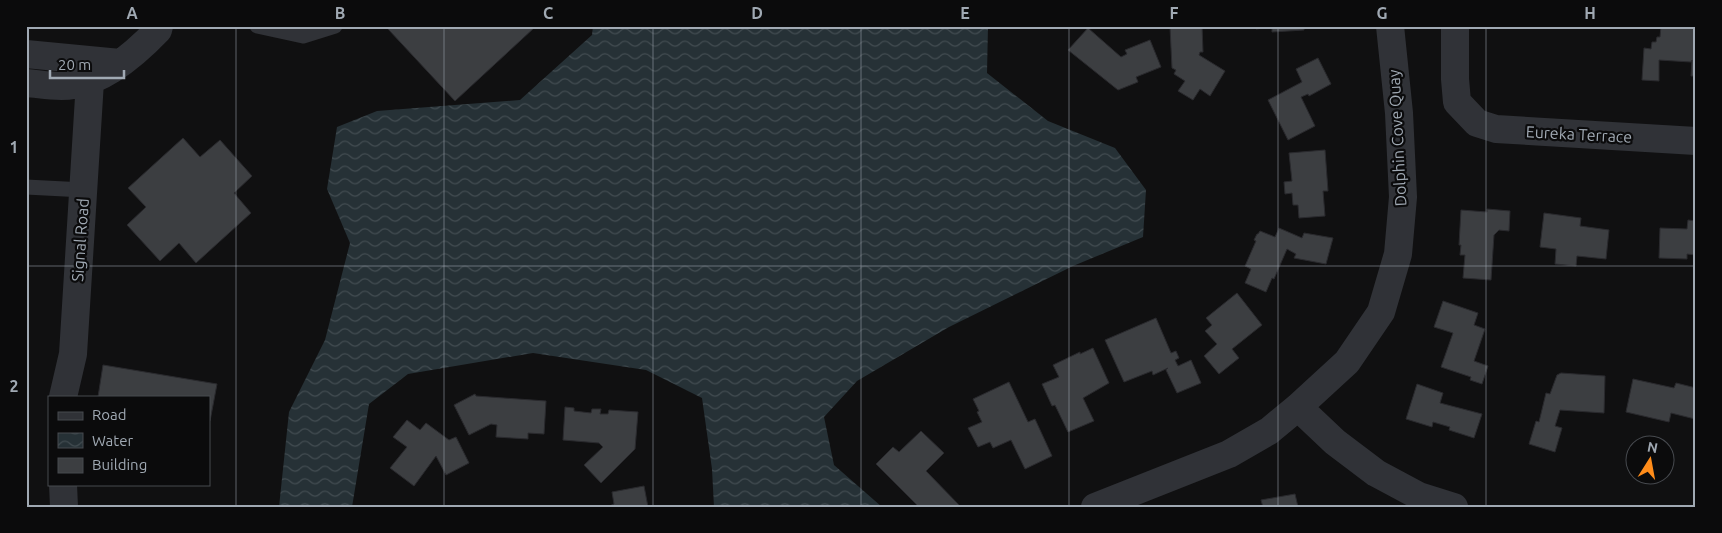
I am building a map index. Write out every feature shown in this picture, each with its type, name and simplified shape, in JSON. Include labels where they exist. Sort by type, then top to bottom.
[{"type":"street","points":[[26,83],[71,86],[90,81],[136,53],[160,26]]},
{"type":"street","name":"Dolphin Cove Quay","points":[[1095,507],[1229,454],[1269,431],[1347,362],[1381,312],[1398,254],[1403,197],[1400,113],[1390,26]]},
{"type":"street","name":"Eureka Terrace","points":[[1455,26],[1457,102],[1469,112],[1477,123],[1496,129],[1696,140]]},
{"type":"street","points":[[26,54],[120,63]]},
{"type":"street","name":"Signal Road","points":[[63,396],[73,354],[90,81]]},
{"type":"street","points":[[1298,407],[1335,442],[1376,473],[1419,496],[1454,507]]},
{"type":"street","points":[[63,486],[64,507]]},
{"type":"lane","points":[[257,26],[302,36],[335,26]]},
{"type":"lane","points":[[26,187],[84,190]]},
{"type":"water","points":[[593,26],[988,26],[987,73],[1048,121],[1115,148],[1146,190],[1143,237],[1073,266],[949,327],[857,381],[824,417],[834,465],[882,507],[714,507],[712,469],[702,398],[646,370],[533,353],[408,374],[369,404],[352,507],[279,507],[289,412],[325,340],[350,243],[327,189],[337,127],[377,111],[520,100],[592,35]]},
{"type":"building","points":[[391,26],[533,26],[534,28],[455,101],[388,29]]},
{"type":"building","points":[[1202,26],[1203,52],[1200,52],[1199,55],[1225,71],[1210,96],[1200,89],[1193,100],[1178,91],[1185,81],[1174,74],[1176,70],[1172,68],[1170,27]]},
{"type":"building","points":[[1256,26],[1304,26],[1304,30],[1272,32],[1272,27],[1256,29]]},
{"type":"building","points":[[1661,26],[1696,26],[1696,76],[1691,76],[1692,60],[1691,62],[1659,60],[1659,81],[1642,80],[1644,48],[1651,49],[1652,42],[1656,42],[1657,37],[1660,37]]},
{"type":"building","points":[[1088,28],[1121,57],[1127,54],[1125,50],[1150,40],[1161,67],[1136,77],[1138,82],[1118,90],[1068,50]]},
{"type":"building","points":[[1318,58],[1331,84],[1309,96],[1308,94],[1301,97],[1315,126],[1288,140],[1268,100],[1302,82],[1296,69]]},
{"type":"building","points":[[183,138],[200,157],[220,140],[252,176],[234,193],[251,213],[196,263],[179,243],[160,261],[127,225],[146,207],[128,188]]},
{"type":"building","points":[[1325,150],[1328,191],[1323,191],[1325,216],[1299,218],[1298,205],[1293,205],[1292,193],[1285,194],[1284,182],[1292,181],[1289,153]]},
{"type":"building","points":[[1487,209],[1510,211],[1509,231],[1499,230],[1494,235],[1491,280],[1463,278],[1465,255],[1460,255],[1461,245],[1459,245],[1461,210],[1487,212]]},
{"type":"building","points":[[1544,213],[1581,218],[1580,226],[1609,230],[1606,259],[1577,256],[1576,266],[1555,264],[1556,249],[1540,247]]},
{"type":"building","points":[[1688,220],[1696,221],[1696,255],[1687,254],[1687,259],[1659,258],[1660,228],[1687,229]]},
{"type":"building","points":[[1279,228],[1302,238],[1304,233],[1333,238],[1326,264],[1294,258],[1296,254],[1287,249],[1266,292],[1245,283],[1251,269],[1245,266],[1256,241],[1254,240],[1257,234],[1260,231],[1275,237]]},
{"type":"building","points":[[1237,293],[1262,325],[1232,349],[1239,358],[1219,374],[1204,356],[1217,344],[1205,331],[1212,325],[1206,318]]},
{"type":"building","points":[[1443,301],[1478,313],[1474,325],[1485,329],[1474,361],[1488,366],[1482,384],[1470,380],[1471,377],[1441,367],[1453,333],[1434,327]]},
{"type":"building","points":[[1156,318],[1171,353],[1176,351],[1179,358],[1175,360],[1178,366],[1191,360],[1201,383],[1177,393],[1166,370],[1168,368],[1153,375],[1152,371],[1124,382],[1105,340]]},
{"type":"building","points":[[1093,348],[1109,383],[1083,398],[1094,421],[1068,432],[1055,405],[1052,406],[1042,384],[1059,377],[1053,365]]},
{"type":"building","points":[[103,365],[217,384],[210,421],[210,396],[98,396]]},
{"type":"building","points":[[1561,373],[1605,376],[1604,413],[1560,410],[1555,426],[1562,428],[1555,452],[1529,444],[1536,421],[1539,422],[1546,393],[1550,394],[1557,375]]},
{"type":"building","points":[[1633,379],[1674,388],[1676,383],[1696,388],[1695,419],[1671,413],[1669,422],[1626,412]]},
{"type":"building","points":[[1009,382],[1028,422],[1035,419],[1052,456],[1025,469],[1011,440],[993,448],[990,442],[978,447],[968,428],[982,422],[973,399]]},
{"type":"building","points":[[1417,384],[1443,393],[1440,403],[1482,414],[1474,438],[1449,430],[1450,427],[1433,422],[1432,427],[1406,419]]},
{"type":"building","points":[[475,394],[476,396],[546,401],[544,434],[528,433],[528,439],[496,437],[497,425],[491,424],[469,435],[454,405]]},
{"type":"building","points":[[565,407],[574,408],[574,411],[591,413],[592,409],[601,409],[600,414],[608,414],[609,410],[638,412],[635,449],[601,483],[584,465],[603,447],[599,443],[563,440]]},
{"type":"building","points":[[407,420],[420,430],[426,423],[449,440],[456,437],[469,463],[446,475],[436,456],[414,486],[390,468],[407,447],[393,437]]},
{"type":"building","points":[[921,431],[944,453],[926,471],[961,507],[919,507],[876,464],[893,447],[899,452]]},
{"type":"building","points":[[644,486],[648,507],[607,507],[614,504],[612,492]]},
{"type":"building","points":[[1295,494],[1298,507],[1263,507],[1261,500]]}]
